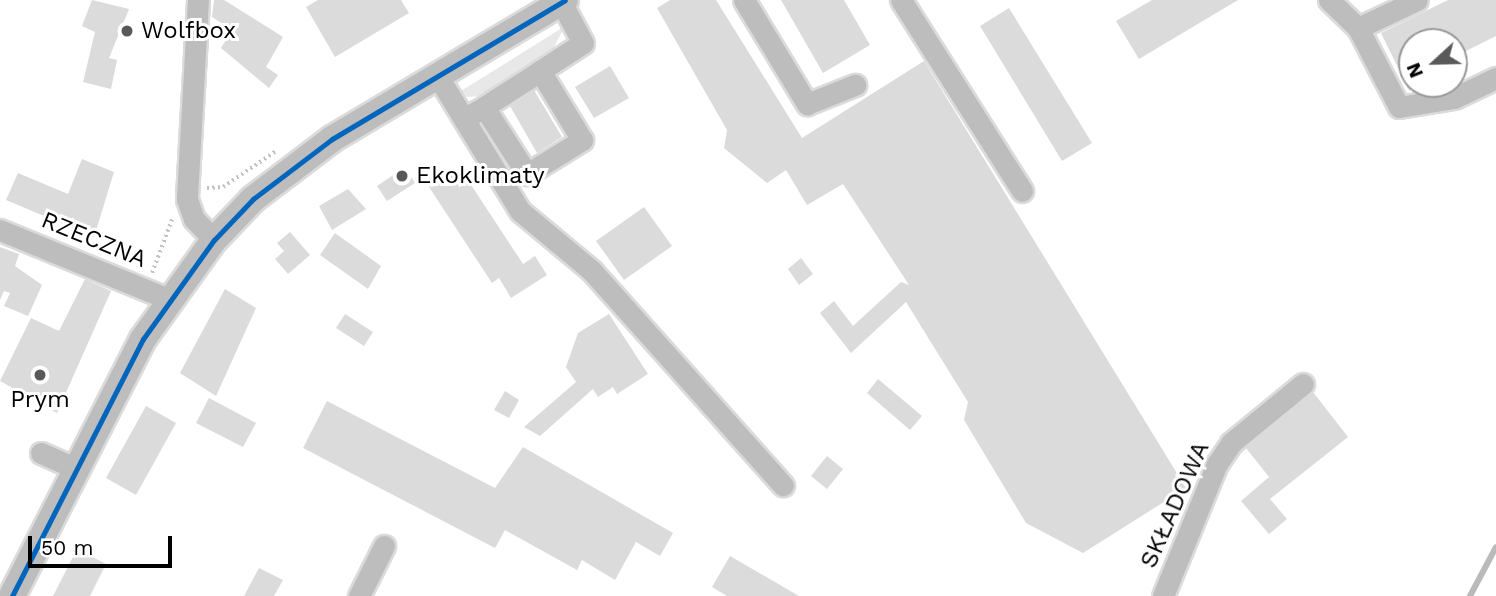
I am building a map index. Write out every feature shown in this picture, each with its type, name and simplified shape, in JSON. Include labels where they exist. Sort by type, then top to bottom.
[{"type":"main road","points":[[12,596],[168,299],[214,240],[291,168],[438,75],[563,1]]},
{"type":"street","points":[[198,0],[187,199],[190,213],[214,240]]},
{"type":"street","points":[[744,0],[807,104],[855,85]]},
{"type":"street","points":[[901,0],[1022,191]]},
{"type":"street","points":[[1358,28],[1417,0]]},
{"type":"street","points":[[464,119],[583,43],[563,1]]},
{"type":"street","points":[[1333,7],[1358,28],[1399,107],[1454,98],[1496,78]]},
{"type":"street","points":[[484,107],[527,174],[582,140],[540,71]]},
{"type":"street","points":[[438,75],[520,211],[592,271],[782,485]]},
{"type":"street","name":"RZECZNA","points":[[0,230],[168,299]]},
{"type":"street","name":"SKŁADOWA","points":[[1163,596],[1217,464],[1231,443],[1303,384]]},
{"type":"street","points":[[41,453],[77,469]]},
{"type":"street","points":[[359,596],[384,546]]},
{"type":"shaded area","points":[[565,26],[554,47],[482,96],[467,97],[461,91]]},
{"type":"building","points":[[92,0],[129,9],[109,58],[117,60],[111,89],[83,82],[95,32],[82,26]]},
{"type":"building","points":[[214,0],[224,0],[283,37],[266,67],[278,75],[269,88],[221,48],[232,30],[212,17]]},
{"type":"building","points":[[318,0],[401,0],[409,13],[335,57],[306,7]]},
{"type":"building","points":[[670,0],[716,0],[802,138],[924,61],[1186,488],[1083,553],[1026,523],[964,420],[968,402],[906,302],[851,353],[820,313],[834,301],[853,326],[901,282],[909,285],[843,184],[807,205],[786,170],[767,183],[724,148],[727,130],[657,8]]},
{"type":"building","points":[[781,0],[844,0],[870,45],[823,73]]},
{"type":"building","points":[[1152,0],[1238,0],[1139,59],[1116,21]]},
{"type":"building","points":[[1448,0],[1496,0],[1496,36],[1468,50],[1468,28],[1398,28],[1398,68],[1381,33]]},
{"type":"building","points":[[1009,8],[1092,143],[1062,161],[980,26]]},
{"type":"building","points":[[610,66],[629,98],[594,118],[575,87]]},
{"type":"building","points":[[534,90],[562,137],[537,153],[510,106]]},
{"type":"building","points":[[82,159],[114,172],[94,237],[6,200],[18,173],[68,194]]},
{"type":"building","points":[[405,167],[415,183],[387,201],[377,186]]},
{"type":"building","points":[[460,168],[523,264],[535,256],[547,275],[511,298],[499,278],[492,283],[429,187]]},
{"type":"building","points":[[348,189],[366,209],[332,230],[319,206]]},
{"type":"building","points":[[644,207],[672,246],[624,280],[596,241]]},
{"type":"building","points":[[290,232],[310,255],[288,274],[275,259],[284,251],[277,243]]},
{"type":"building","points":[[335,233],[381,266],[368,289],[320,255]]},
{"type":"building","points":[[0,247],[19,254],[15,266],[42,285],[28,316],[4,306],[10,293],[4,291],[0,300]]},
{"type":"building","points":[[801,258],[813,274],[799,285],[788,269]]},
{"type":"building","points":[[85,279],[111,291],[57,413],[0,381],[31,318],[59,331]]},
{"type":"building","points":[[225,289],[256,308],[216,396],[180,373]]},
{"type":"building","points":[[345,314],[373,332],[364,346],[336,328]]},
{"type":"building","points":[[609,314],[648,374],[617,394],[613,387],[598,397],[593,389],[540,436],[524,427],[576,382],[566,367],[578,333]]},
{"type":"building","points":[[878,379],[922,416],[910,430],[867,393]]},
{"type":"building","points":[[505,391],[519,400],[509,418],[494,410]]},
{"type":"building","points":[[1313,392],[1348,437],[1270,499],[1287,519],[1269,534],[1241,501],[1269,477],[1246,448]]},
{"type":"building","points":[[209,398],[256,423],[243,447],[196,423]]},
{"type":"building","points":[[327,401],[495,488],[523,447],[673,533],[660,556],[636,542],[615,580],[582,560],[577,570],[505,530],[495,548],[303,448]]},
{"type":"building","points":[[146,406],[176,423],[136,495],[106,478]]},
{"type":"building","points":[[827,456],[843,469],[827,489],[811,476]]},
{"type":"building","points":[[77,549],[106,564],[90,596],[53,596]]},
{"type":"building","points":[[730,556],[799,596],[727,596],[712,587]]},
{"type":"building","points":[[259,568],[283,580],[274,596],[244,596]]},
{"type":"waterway","points":[[1470,596],[1496,547]]},
{"type":"transit line","points":[[12,596],[143,339],[214,240],[253,199],[332,139],[565,0]]},
{"type":"place","name":"Wolfbox","points":[[127,31]]},
{"type":"place","name":"Ekoklimaty","points":[[402,176]]},
{"type":"place","name":"Prym","points":[[40,375]]}]
